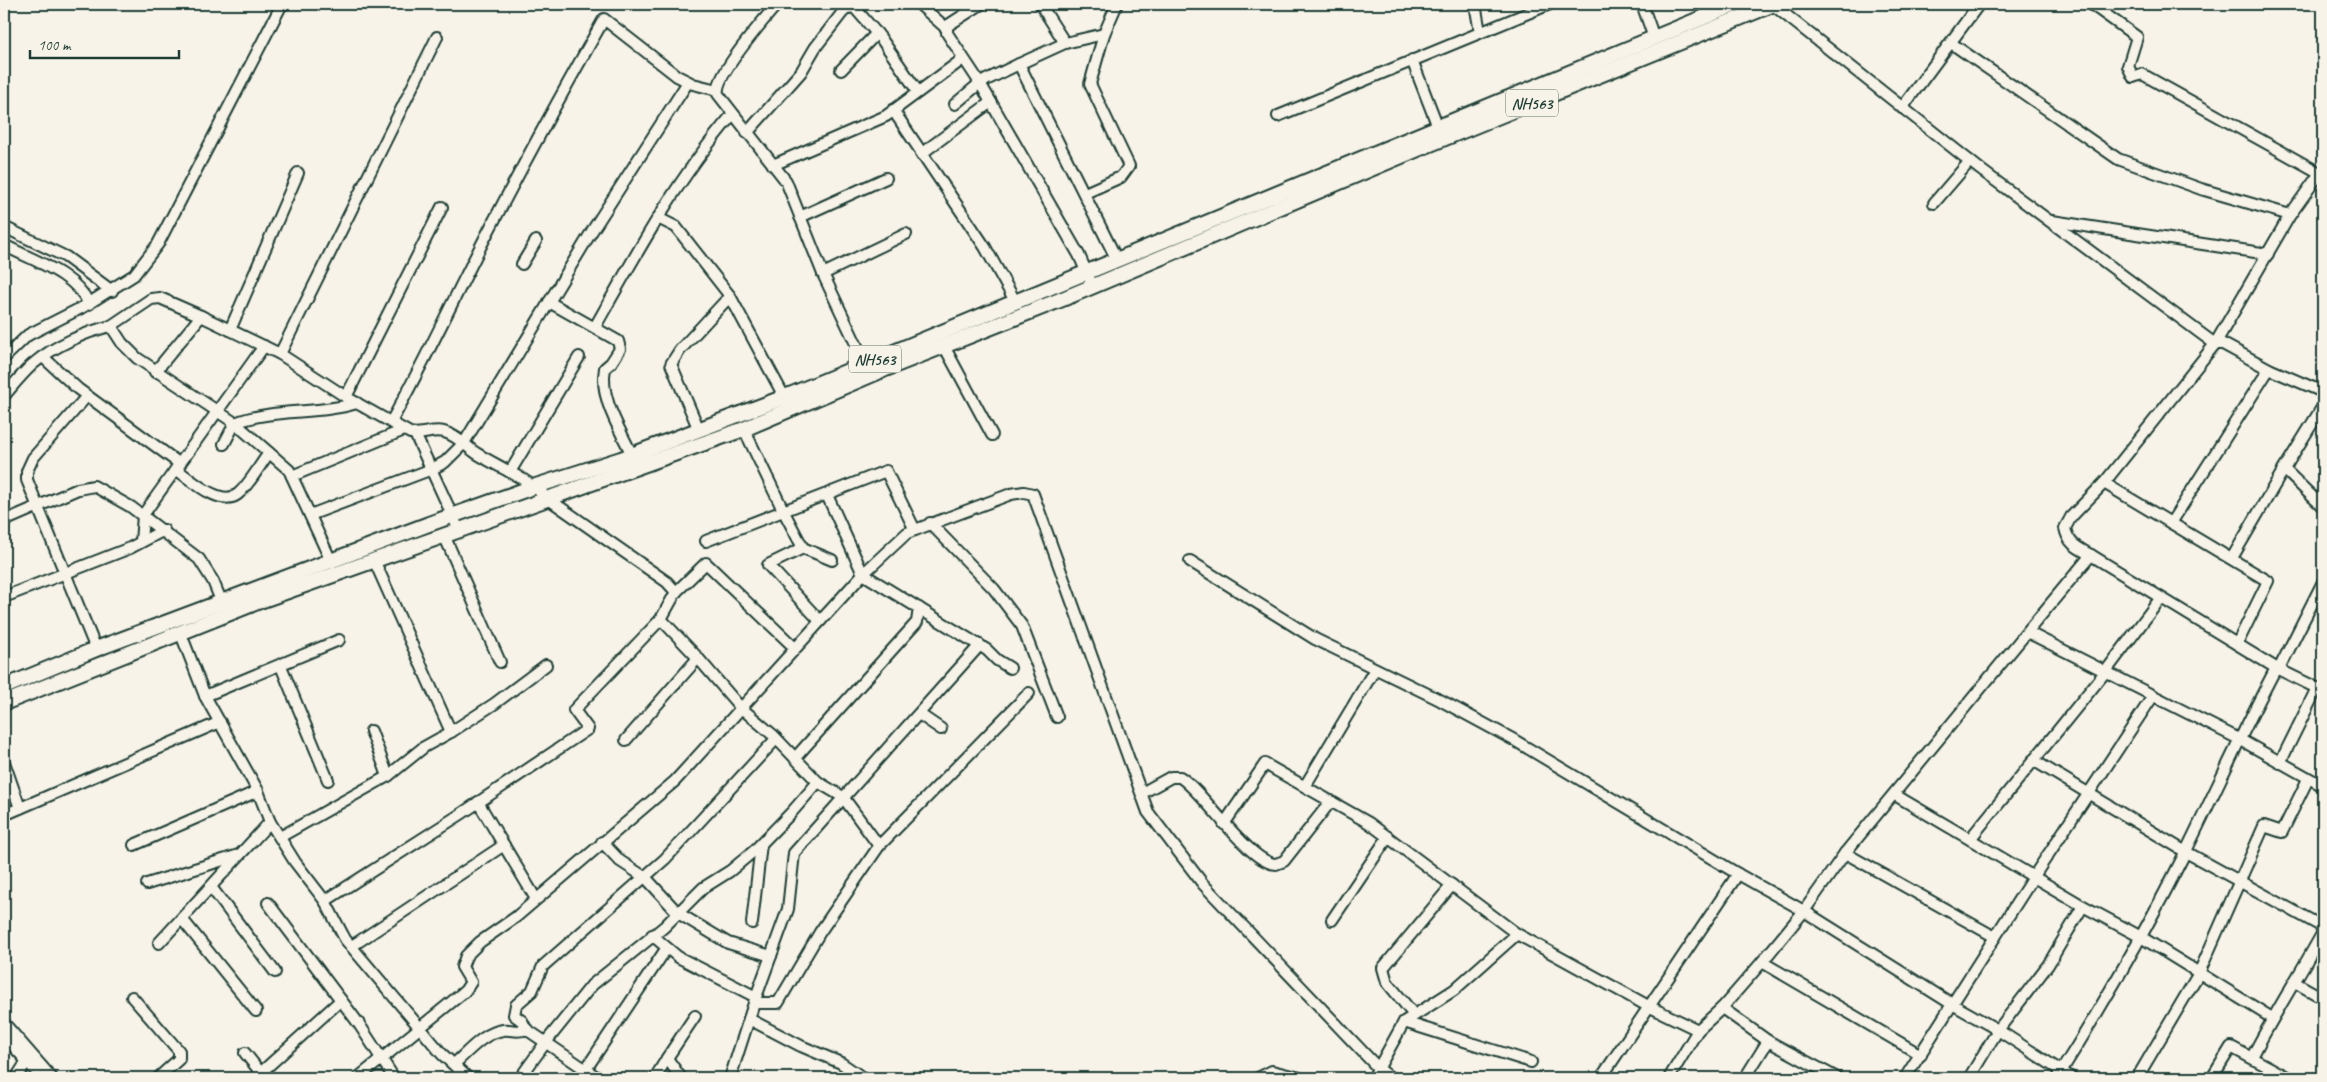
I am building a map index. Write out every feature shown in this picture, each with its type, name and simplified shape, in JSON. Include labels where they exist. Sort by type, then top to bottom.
[{"type":"highway","name":"NH563","points":[[4,703],[260,602],[744,428],[865,363],[1736,4]]},
{"type":"highway","name":"NH563","points":[[4,687],[96,649],[536,486],[632,455],[699,430],[788,403],[944,346],[1093,287],[1418,149],[1773,4]]},
{"type":"street","points":[[4,358],[28,335],[112,291],[134,275],[158,244],[282,4]]},
{"type":"street","points":[[777,4],[741,48],[720,80],[717,90],[722,102],[786,181],[823,274],[865,363]]},
{"type":"street","points":[[919,4],[946,28],[949,38],[980,83],[1079,255],[1093,287]]},
{"type":"street","points":[[946,28],[959,16],[981,4]]},
{"type":"street","points":[[1040,4],[1065,43]]},
{"type":"street","points":[[1085,193],[1121,176],[1128,170],[1129,166],[1090,84],[1104,34],[1117,4]]},
{"type":"street","points":[[1475,4],[1480,32]]},
{"type":"street","points":[[1278,116],[1550,4]]},
{"type":"street","points":[[1642,4],[1654,38]]},
{"type":"street","points":[[1773,4],[1902,108],[2049,221],[2215,344],[2223,344],[2269,369],[2323,392]]},
{"type":"street","points":[[1902,108],[1979,4]]},
{"type":"street","points":[[2091,4],[2137,37],[2128,66],[2133,76],[2142,74],[2322,174],[2290,215],[2215,344],[2104,483],[2071,517],[2065,528],[2066,536],[2073,546],[2278,668],[2320,689],[2280,764]]},
{"type":"street","points":[[747,132],[801,72],[815,48],[848,8],[854,7],[877,33],[918,92]]},
{"type":"street","points":[[391,422],[426,360],[460,287],[554,107],[604,20],[676,76],[688,82],[717,90]]},
{"type":"street","points":[[841,70],[877,33]]},
{"type":"street","points":[[955,104],[980,83],[1019,64],[1065,43],[1104,34]]},
{"type":"street","points":[[280,354],[437,37]]},
{"type":"street","points":[[1951,43],[2118,159],[2201,189],[2290,215]]},
{"type":"street","points":[[773,165],[861,128],[893,110],[963,59]]},
{"type":"street","points":[[1412,60],[1438,127]]},
{"type":"street","points":[[1019,64],[1117,260]]},
{"type":"street","points":[[310,516],[432,469],[445,462],[464,443],[549,302],[688,82]]},
{"type":"street","points":[[921,154],[991,102]]},
{"type":"street","points":[[893,110],[985,247],[1015,301]]},
{"type":"street","points":[[595,327],[658,218],[700,155],[732,115]]},
{"type":"street","points":[[1934,203],[1970,160]]},
{"type":"street","points":[[230,330],[298,173]]},
{"type":"street","points":[[800,216],[886,178]]},
{"type":"street","points":[[346,397],[442,207]]},
{"type":"street","points":[[658,218],[676,227],[730,296],[788,403]]},
{"type":"street","points":[[2049,221],[2268,254]]},
{"type":"street","points":[[4,227],[66,257],[112,291]]},
{"type":"street","points":[[823,274],[906,234]]},
{"type":"street","points":[[522,264],[536,241]]},
{"type":"street","points":[[4,245],[59,273],[84,294],[89,304]]},
{"type":"street","points":[[699,430],[672,364],[680,350],[730,296]]},
{"type":"street","points":[[4,396],[43,357],[96,330],[111,326],[151,299],[160,298],[280,354],[346,397],[404,430],[415,434],[435,431],[445,432],[536,486],[548,498],[666,582],[676,592]]},
{"type":"street","points":[[549,302],[612,336],[620,345],[611,364],[605,368],[602,381],[608,402],[632,455]]},
{"type":"street","points":[[155,372],[201,316]]},
{"type":"street","points":[[111,326],[122,343],[137,358],[155,372],[235,423],[292,476],[330,561]]},
{"type":"street","points":[[141,542],[144,515],[264,346]]},
{"type":"street","points":[[944,346],[992,435]]},
{"type":"street","points":[[43,357],[87,396],[210,493],[220,498],[230,498],[238,494],[269,453]]},
{"type":"street","points":[[510,472],[579,357]]},
{"type":"street","points":[[2171,523],[2269,369]]},
{"type":"street","points":[[87,396],[28,466],[27,480],[63,573],[96,649]]},
{"type":"street","points":[[224,444],[235,423],[249,417],[337,409],[357,403]]},
{"type":"street","points":[[2232,558],[2323,406]]},
{"type":"street","points":[[744,428],[803,548],[832,560]]},
{"type":"street","points":[[292,476],[404,430]]},
{"type":"street","points":[[415,434],[459,530]]},
{"type":"street","points":[[2284,469],[2323,507]]},
{"type":"street","points":[[706,540],[784,512],[886,471],[915,530]]},
{"type":"street","points":[[2104,483],[2268,581],[2237,644]]},
{"type":"street","points":[[4,520],[88,486],[100,489],[144,515],[199,559],[213,581],[222,603]]},
{"type":"street","points":[[358,1078],[465,991],[471,982],[462,967],[466,956],[480,942],[516,917],[675,781],[740,707],[863,574],[907,533],[1011,494],[1024,492],[1033,494],[1148,812],[1203,884],[1376,1074],[1391,1078]]},
{"type":"street","points":[[827,495],[863,574],[980,646],[1010,668]]},
{"type":"street","points":[[930,523],[994,589],[1022,626],[1057,717]]},
{"type":"street","points":[[4,597],[141,542],[164,530]]},
{"type":"street","points":[[444,535],[500,662]]},
{"type":"street","points":[[803,548],[768,565],[820,621]]},
{"type":"street","points":[[1669,1078],[1698,1030],[1722,1008],[1762,962],[1804,911],[1846,853],[2091,555]]},
{"type":"street","points":[[374,560],[451,732]]},
{"type":"street","points":[[1190,561],[1315,640],[1440,700],[1514,740],[1738,874],[1804,911],[1952,1004],[1998,1030],[2059,1075],[2072,1078]]},
{"type":"street","points":[[325,901],[588,729],[574,710],[661,618],[676,592],[706,563],[795,648]]},
{"type":"street","points":[[2059,1075],[2141,937],[2186,852],[2239,739],[2323,582]]},
{"type":"street","points":[[1970,839],[2106,671],[2160,599]]},
{"type":"street","points":[[795,758],[916,622],[919,608]]},
{"type":"street","points":[[661,618],[740,707],[776,739],[818,782],[843,797],[879,846]]},
{"type":"street","points":[[2027,632],[2239,739],[2280,764],[2323,786]]},
{"type":"street","points":[[180,634],[205,696],[258,791],[270,822],[295,862],[325,901],[345,939],[442,1054],[468,1078]]},
{"type":"street","points":[[205,696],[281,666],[339,640]]},
{"type":"street","points":[[730,1078],[755,1000],[788,909],[794,853],[980,646]]},
{"type":"street","points":[[626,740],[698,658]]},
{"type":"street","points":[[280,837],[388,776],[424,747],[494,704],[546,665]]},
{"type":"street","points":[[281,666],[328,780]]},
{"type":"street","points":[[1305,786],[1376,669]]},
{"type":"street","points":[[652,935],[666,949],[755,1000],[778,1003],[820,932],[879,846],[1028,693]]},
{"type":"street","points":[[1905,1078],[2034,876],[2153,696]]},
{"type":"street","points":[[919,714],[941,728]]},
{"type":"street","points":[[4,815],[220,722]]},
{"type":"street","points":[[371,731],[388,776]]},
{"type":"street","points":[[598,1078],[583,1074],[546,1042],[526,1029],[522,1021],[514,1015],[516,1006],[532,991],[543,966],[646,878],[776,739]]},
{"type":"street","points":[[2033,760],[2186,852],[2323,927]]},
{"type":"street","points":[[4,762],[20,808]]},
{"type":"street","points":[[1224,824],[1265,764],[1369,823],[1517,934],[1648,1006],[1698,1030]]},
{"type":"street","points":[[1142,793],[1171,777],[1180,777],[1224,824],[1264,860],[1276,864],[1284,861],[1331,801]]},
{"type":"street","points":[[2137,1078],[2199,973],[2264,826],[2282,832],[2308,779]]},
{"type":"street","points":[[520,1078],[546,1042],[592,986],[678,914],[704,888],[730,871],[761,844],[818,782]]},
{"type":"street","points":[[134,845],[258,791]]},
{"type":"street","points":[[1895,795],[2083,906],[2141,937],[2272,1018]]},
{"type":"street","points":[[478,802],[536,899]]},
{"type":"street","points":[[159,943],[270,822]]},
{"type":"street","points":[[1332,920],[1388,837]]},
{"type":"street","points":[[602,842],[620,861],[646,878],[678,914],[728,943],[771,956]]},
{"type":"street","points":[[752,923],[761,844]]},
{"type":"street","points":[[352,946],[504,845]]},
{"type":"street","points":[[1846,853],[1995,937]]},
{"type":"street","points":[[147,884],[239,855]]},
{"type":"street","points":[[1601,1078],[1738,874]]},
{"type":"street","points":[[1414,1016],[1387,982],[1383,968],[1452,885]]},
{"type":"street","points":[[211,887],[275,972]]},
{"type":"street","points":[[268,903],[341,1000],[394,1078]]},
{"type":"street","points":[[1969,1078],[1998,1030],[2048,965],[2083,906]]},
{"type":"street","points":[[182,919],[256,1012]]},
{"type":"street","points":[[2252,1057],[2272,1018],[2296,983],[2323,932]]},
{"type":"street","points":[[1376,1074],[1404,1022],[1454,990],[1517,934]]},
{"type":"street","points":[[583,1074],[666,949]]},
{"type":"street","points":[[1762,962],[1921,1055]]},
{"type":"street","points":[[2296,983],[2323,998]]},
{"type":"street","points":[[132,997],[178,1052],[179,1059],[158,1078]]},
{"type":"street","points":[[245,1054],[260,1076],[341,1000]]},
{"type":"street","points":[[1722,1008],[1768,1041],[1824,1075],[1837,1078]]},
{"type":"street","points":[[655,1078],[695,1016]]},
{"type":"street","points":[[749,1019],[801,1046],[841,1063],[863,1078]]},
{"type":"street","points":[[1404,1022],[1531,1062]]},
{"type":"street","points":[[4,1023],[52,1078]]},
{"type":"street","points":[[454,1064],[487,1035],[504,1030],[520,1032],[526,1029]]},
{"type":"street","points":[[4,1036],[42,1078]]},
{"type":"street","points":[[1745,1078],[1768,1041]]},
{"type":"street","points":[[2212,1078],[2231,1047],[2289,1078]]},
{"type":"street","points":[[668,1058],[680,1078]]},
{"type":"street","points":[[16,1078],[27,1061]]},
{"type":"street","points":[[1258,1078],[1272,1071],[1300,1078]]}]
